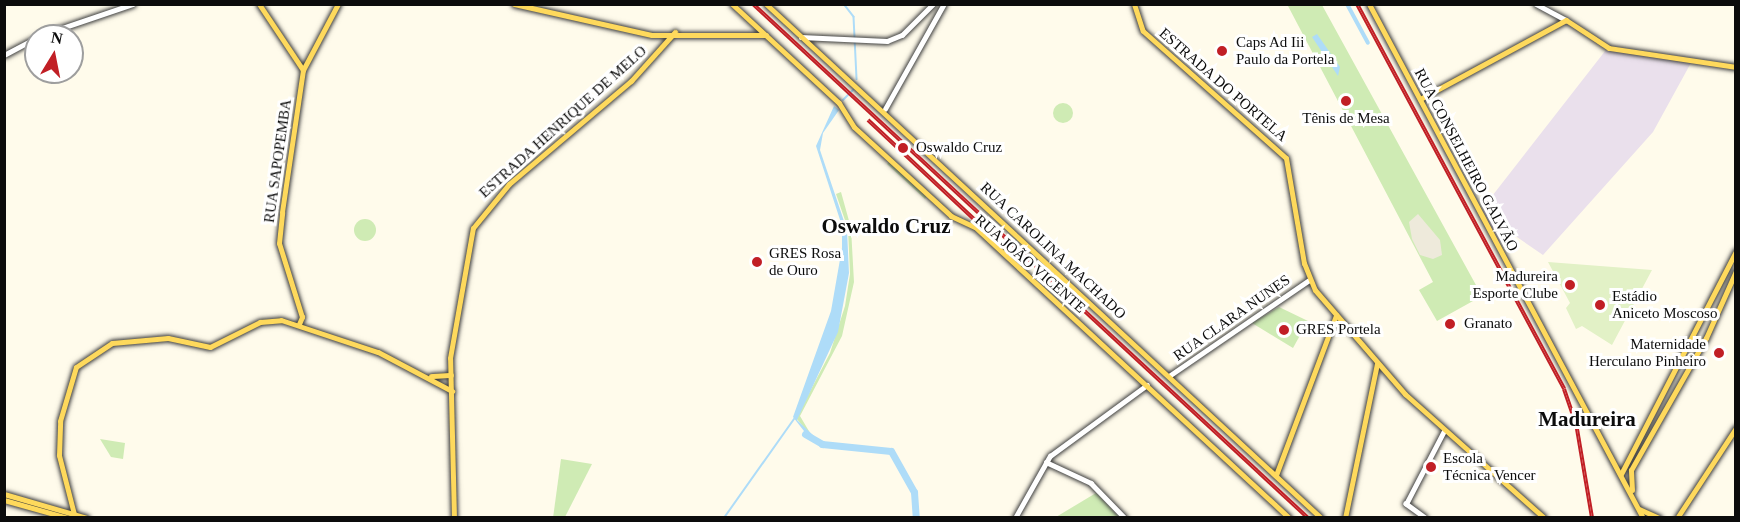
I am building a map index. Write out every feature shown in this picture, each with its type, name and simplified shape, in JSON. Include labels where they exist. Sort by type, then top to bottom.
[{"type":"main road","points":[[260,4],[303,70]]},
{"type":"main road","name":"RUA SAPOPEMBA","points":[[299,324],[302,317],[279,243],[303,70],[338,4]]},
{"type":"main road","points":[[514,4],[652,35],[675,32],[766,35]]},
{"type":"main road","name":"RUA JOÃO VICENTE","points":[[732,4],[839,103],[854,127],[951,216],[975,227],[1288,518]]},
{"type":"main road","name":"RUA CAROLINA MACHADO","points":[[766,4],[885,109],[1321,518]]},
{"type":"main road","name":"ESTRADA DO PORTELA","points":[[1134,4],[1143,31],[1286,158],[1309,280],[1336,315],[1377,363],[1444,431],[1544,518]]},
{"type":"main road","name":"RUA CONSELHEIRO GALVÃO","points":[[1369,4],[1621,474],[1642,518]]},
{"type":"main road","points":[[1420,99],[1566,20],[1609,48],[1736,67]]},
{"type":"main road","points":[[744,35],[758,28]]},
{"type":"main road","name":"ESTRADA HENRIQUE DE MELO","points":[[454,518],[451,375],[466,244],[481,214],[660,49],[675,32]]},
{"type":"main road","points":[[652,35],[661,41],[660,49]]},
{"type":"main road","points":[[297,62],[306,64]]},
{"type":"main road","points":[[1621,474],[1736,251]]},
{"type":"main road","points":[[1635,501],[1631,471],[1706,338],[1736,272]]},
{"type":"main road","points":[[1276,475],[1277,466],[1336,327],[1336,315]]},
{"type":"main road","points":[[69,514],[58,432],[71,376],[87,355],[112,343],[145,338],[206,348],[266,320],[299,324],[429,376],[452,391]]},
{"type":"main road","points":[[1336,327],[1347,327]]},
{"type":"main road","points":[[1345,518],[1377,363]]},
{"type":"main road","points":[[429,376],[451,375]]},
{"type":"main road","points":[[1677,518],[1736,428]]},
{"type":"main road","points":[[1269,468],[1277,466]]},
{"type":"main road","points":[[4,494],[69,514],[75,518]]},
{"type":"main road","points":[[4,500],[87,518]]},
{"type":"main road","points":[[1639,509],[1659,518]]},
{"type":"street","points":[[75,24],[133,4]]},
{"type":"street","points":[[805,39],[861,41],[895,38],[933,4]]},
{"type":"street","points":[[885,109],[944,4]]},
{"type":"street","points":[[1536,4],[1566,20]]},
{"type":"street","points":[[926,12],[935,20]]},
{"type":"street","points":[[4,55],[24,44]]},
{"type":"street","name":"RUA CLARA NUNES","points":[[1168,376],[1309,280]]},
{"type":"street","points":[[1015,518],[1046,462],[1147,385]]},
{"type":"street","points":[[1425,518],[1406,504],[1444,431]]},
{"type":"street","points":[[1046,462],[1091,483],[1125,518]]},
{"type":"shaded area","points":[[1609,46],[1692,61],[1653,132],[1543,255],[1514,235],[1498,243],[1482,209]]},
{"type":"shaded area","points":[[1418,214],[1440,240],[1442,255],[1433,259],[1420,255],[1412,239],[1409,222]]},
{"type":"green space","points":[[1322,5],[1482,296],[1437,321],[1419,290],[1433,282],[1288,6]]},
{"type":"green space","points":[[1063,103],[1070,106],[1073,113],[1070,120],[1063,123],[1056,120],[1053,113],[1056,106]]},
{"type":"green space","points":[[889,162],[927,196],[925,199],[887,164]]},
{"type":"green space","points":[[841,192],[851,228],[854,282],[842,336],[800,416],[813,438],[796,418],[830,353],[845,306],[850,274],[848,229],[836,194]]},
{"type":"green space","points":[[365,219],[373,222],[376,230],[373,238],[365,241],[357,238],[354,230],[357,222]]},
{"type":"green space","name":"GRES Rosa de Ouro","points":[[754,256],[760,256],[764,263],[760,270],[754,270],[750,266],[750,260]]},
{"type":"green space","name":"Estádio Aniceto Moscoso","points":[[1548,262],[1652,270],[1612,345],[1582,326],[1576,329],[1566,308],[1570,303]]},
{"type":"green space","name":"GRES Portela","points":[[1279,307],[1308,321],[1293,348],[1252,323]]},
{"type":"green space","points":[[100,439],[125,443],[123,459],[111,457]]},
{"type":"green space","points":[[561,459],[592,464],[565,517],[553,518]]},
{"type":"green space","points":[[1096,493],[1118,516],[1056,517]]},
{"type":"water","points":[[1317,34],[1340,67],[1338,76],[1312,37]]},
{"type":"water","points":[[834,106],[839,110],[823,133],[820,150],[847,230],[849,273],[838,332],[797,420],[814,436],[811,440],[793,417],[831,311],[842,248],[842,226],[816,146]]},
{"type":"waterway","points":[[844,4],[854,17],[857,79]]},
{"type":"waterway","points":[[1347,4],[1368,43]]},
{"type":"waterway","points":[[843,100],[853,90]]},
{"type":"waterway","points":[[724,518],[794,419]]},
{"type":"waterway","points":[[805,434],[822,444],[891,451],[914,492],[916,518]]},
{"type":"railway","points":[[753,4],[1308,518]]},
{"type":"railway","points":[[1357,4],[1564,389],[1576,423],[1592,518]]},
{"type":"railway","points":[[868,120],[977,222]]},
{"type":"place","name":"Caps Ad Iii Paulo da Portela","points":[[1222,51]]},
{"type":"place","name":"Tênis de Mesa","points":[[1346,101]]},
{"type":"place","name":"Oswaldo Cruz","points":[[903,148]]},
{"type":"place","name":"GRES Rosa de Ouro","points":[[757,262]]},
{"type":"place","name":"Madureira Esporte Clube","points":[[1570,285]]},
{"type":"place","name":"Estádio Aniceto Moscoso","points":[[1600,305]]},
{"type":"place","name":"Granato","points":[[1450,324]]},
{"type":"place","name":"GRES Portela","points":[[1284,330]]},
{"type":"place","name":"Maternidade Herculano Pinheiro","points":[[1719,353]]},
{"type":"place","name":"Escola Técnica Vencer","points":[[1431,467]]},
{"type":"district","name":"Oswaldo Cruz","points":[[886,226]]},
{"type":"district","name":"Madureira","points":[[1587,419]]}]
